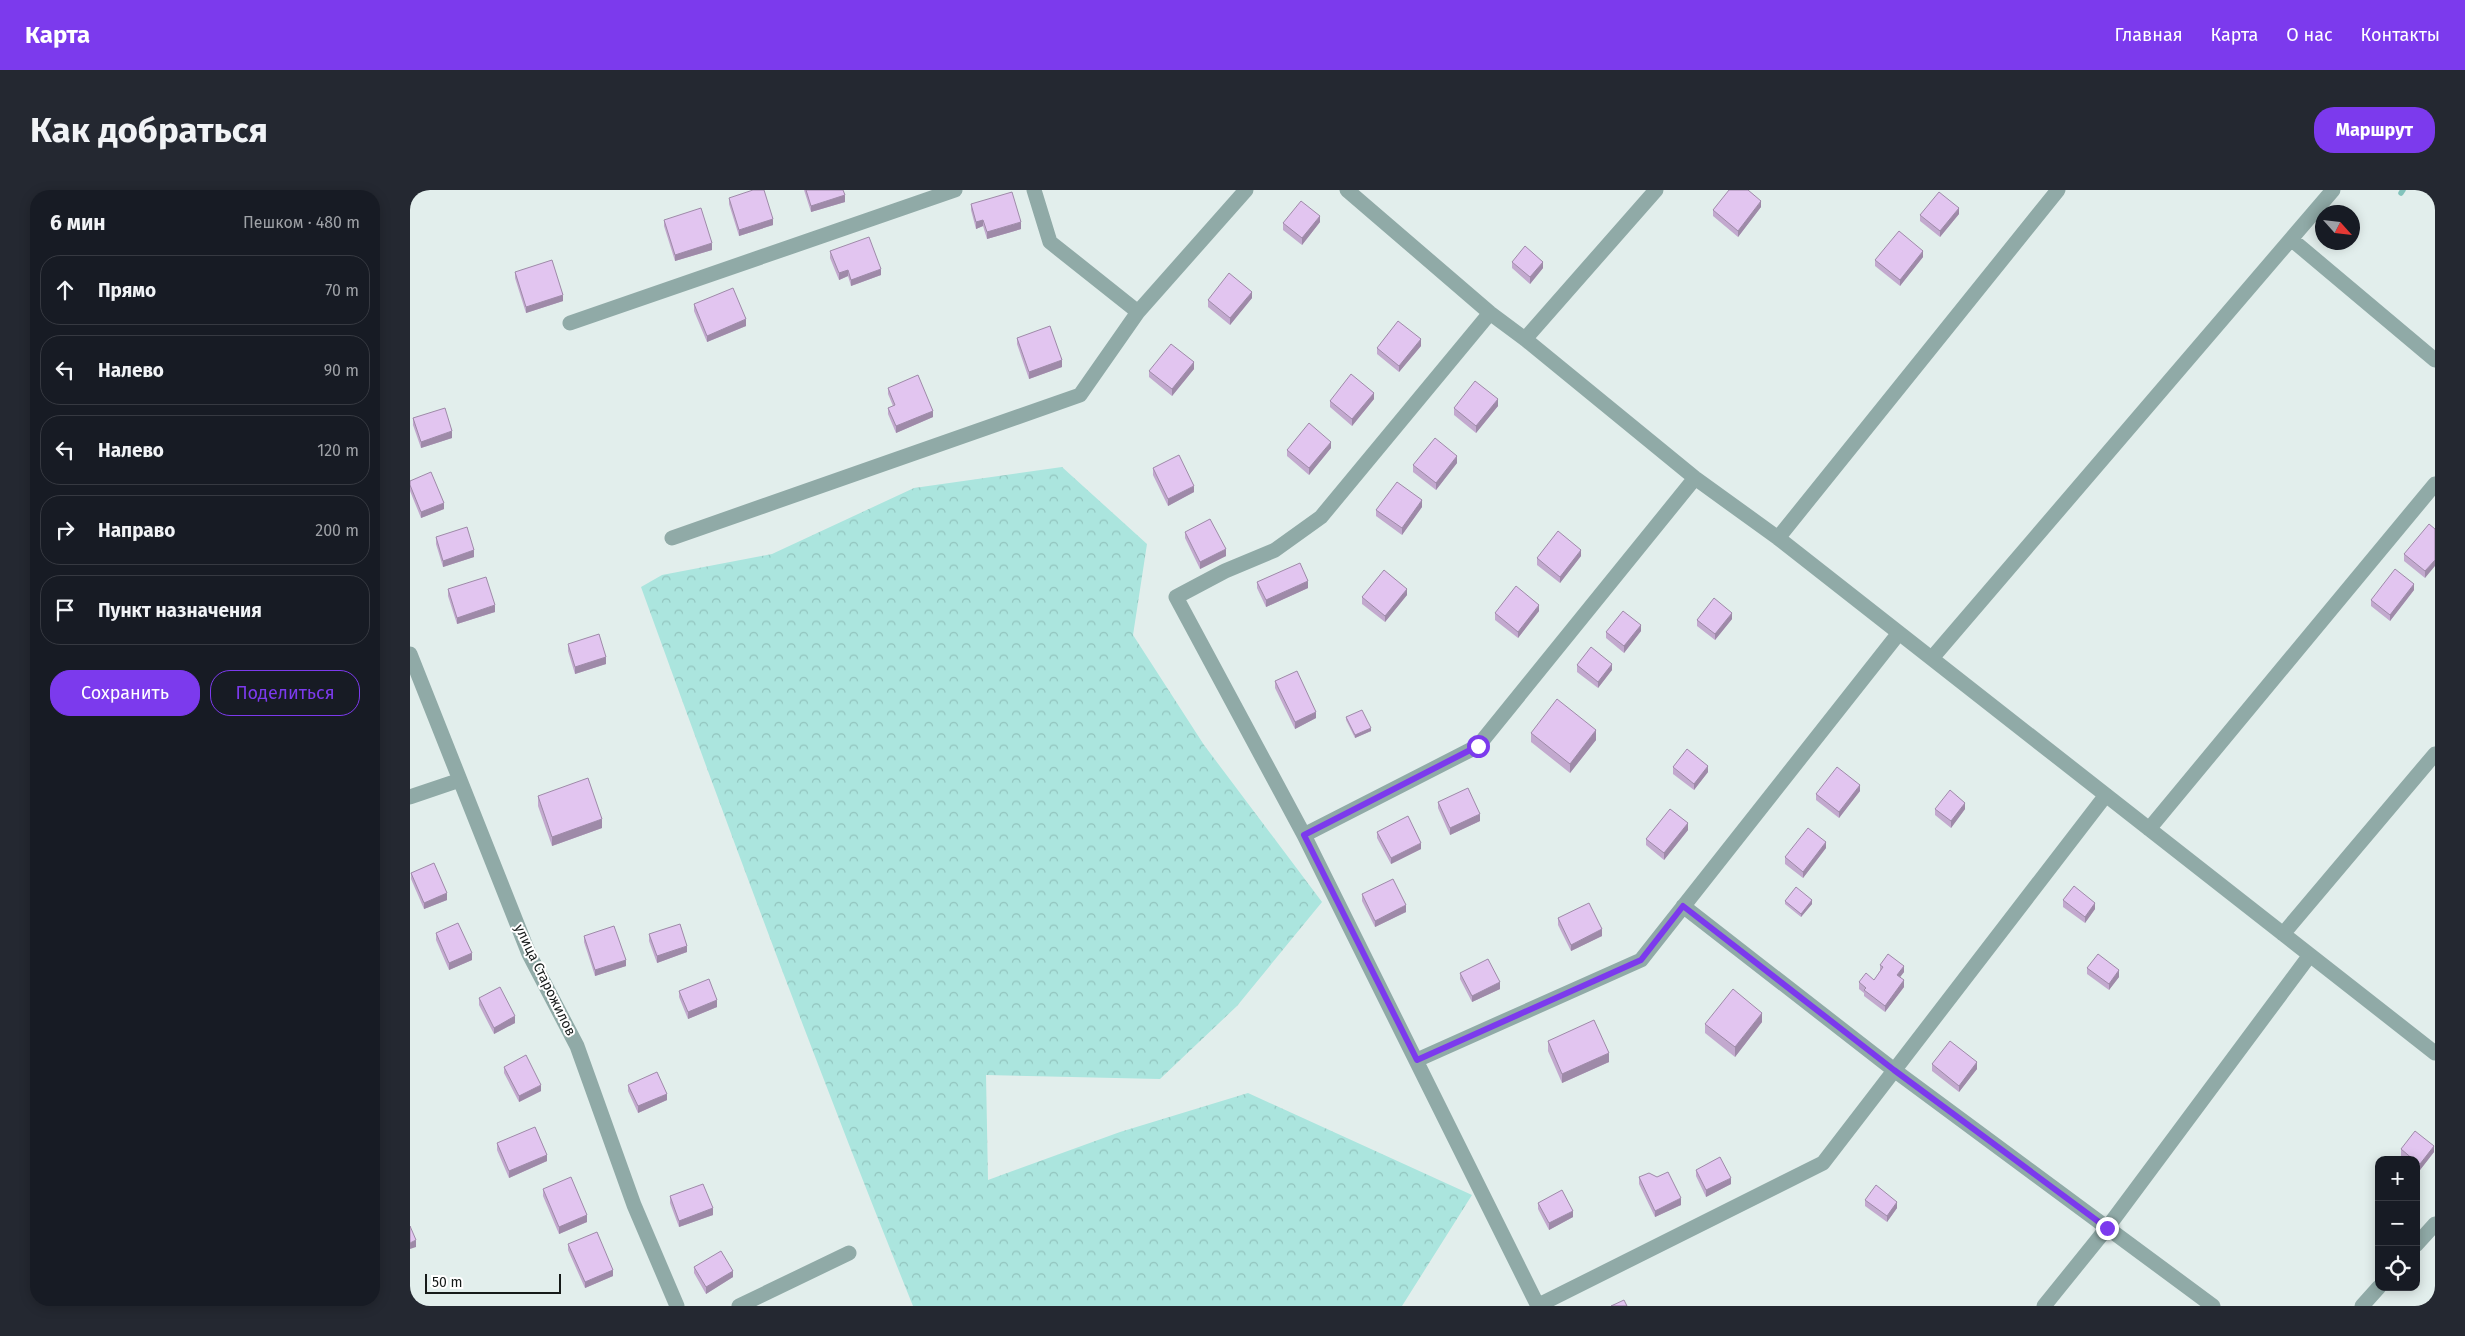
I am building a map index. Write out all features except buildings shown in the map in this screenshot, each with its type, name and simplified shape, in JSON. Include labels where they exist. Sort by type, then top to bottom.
[{"type":"street","points":[[570,323],[955,190]]},
{"type":"street","points":[[1034,190],[1050,242],[1138,312]]},
{"type":"street","points":[[672,538],[1080,395],[1138,312],[1246,190]]},
{"type":"street","points":[[1347,190],[1490,314],[1525,339],[1695,478],[1778,538],[2435,1053]]},
{"type":"street","points":[[1525,339],[1656,190]]},
{"type":"street","points":[[1778,538],[2058,190]]},
{"type":"street","points":[[1932,658],[2333,190]]},
{"type":"street","points":[[2291,239],[2435,360]]},
{"type":"street","points":[[1490,314],[1321,517],[1276,550],[1225,571],[1176,597],[1304,835],[1538,1306],[1823,1162],[2106,795]]},
{"type":"street","points":[[1304,835],[1478,746],[1695,478]]},
{"type":"street","points":[[2149,828],[2435,484]]},
{"type":"street","points":[[1417,1060],[1641,960],[1899,633]]},
{"type":"street","name":"улица Старожилов","points":[[410,654],[529,954],[577,1046],[634,1204],[677,1306]]},
{"type":"street","points":[[2283,934],[2435,754]]},
{"type":"street","points":[[410,798],[460,780]]},
{"type":"street","points":[[1683,906],[1894,1070],[2213,1306]]},
{"type":"street","points":[[2044,1306],[2107,1228],[2310,955]]},
{"type":"street","points":[[2420,1241],[2435,1224]]},
{"type":"street","points":[[739,1306],[849,1254]]},
{"type":"street","points":[[2362,1306],[2375,1291]]},
{"type":"green space","points":[[1062,467],[1147,544],[1133,635],[1204,745],[1322,902],[1237,1006],[1160,1079],[986,1075],[988,1180],[1120,1132],[1248,1093],[1472,1195],[1402,1306],[913,1306],[774,948],[641,587],[662,575],[772,554],[914,488]]},
{"type":"route","points":[[1478,746],[1304,835],[1417,1060],[1641,960],[1683,906],[1894,1070],[2107,1228]]}]
